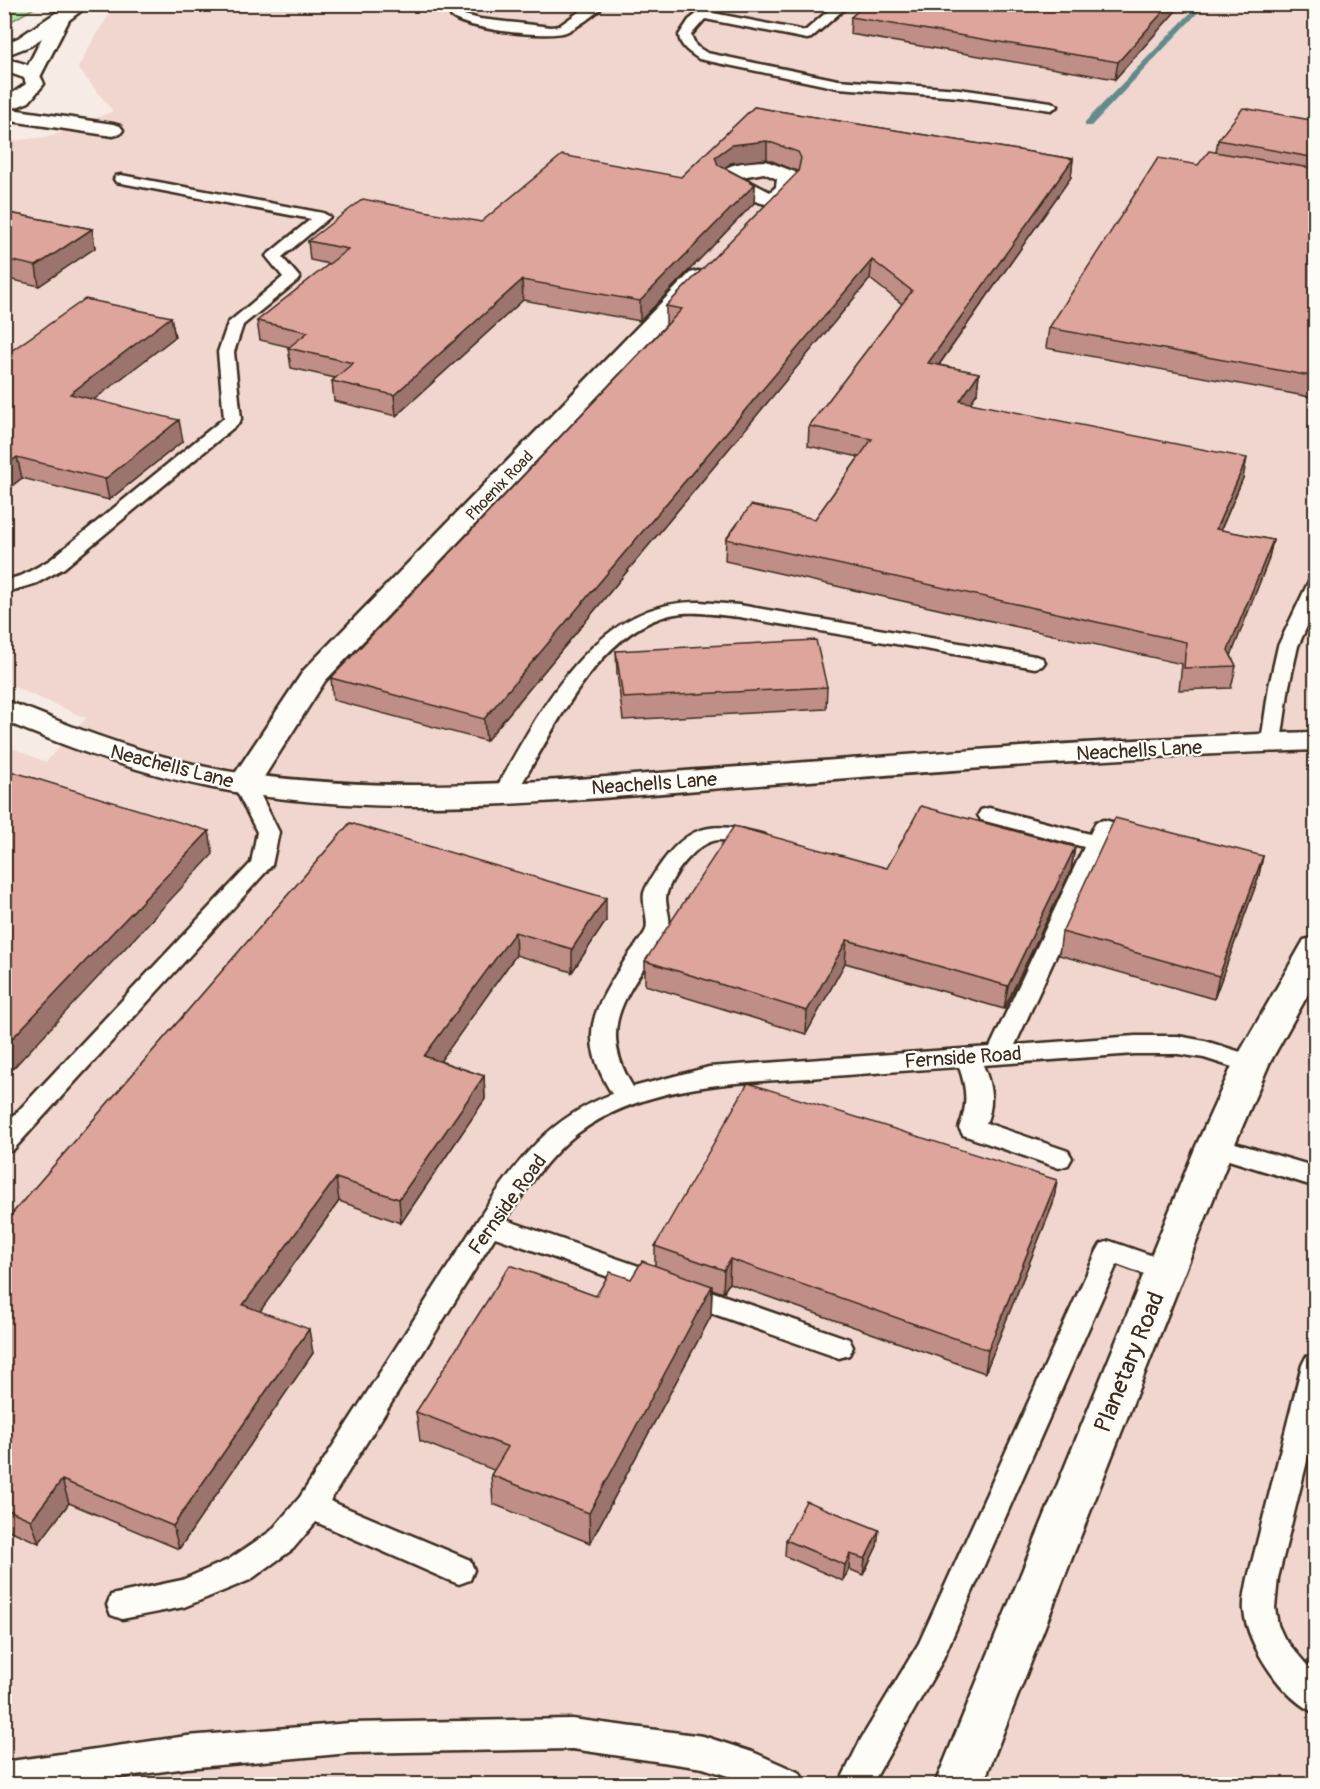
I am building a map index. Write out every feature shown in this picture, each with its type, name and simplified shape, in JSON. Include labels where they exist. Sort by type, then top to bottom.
[{"type":"street","points":[[4,51],[63,18],[82,4]]},
{"type":"street","points":[[4,106],[31,83],[40,56],[63,18]]},
{"type":"street","points":[[4,65],[17,67],[53,102],[113,130],[4,114]]},
{"type":"street","name":"Phoenix Road","points":[[244,784],[314,676],[715,260]]},
{"type":"street","name":"Neachells Lane","points":[[4,710],[85,743],[183,772],[244,784],[379,796],[504,794],[978,759],[1316,741]]},
{"type":"street","name":"Planetary Road","points":[[958,1785],[1215,1146],[1251,1064],[1316,948]]},
{"type":"lane","points":[[461,4],[457,16],[461,18],[545,32],[563,29],[599,4]]},
{"type":"lane","points":[[718,4],[684,32],[684,40],[694,51],[710,58],[838,84],[958,93],[1051,106]]},
{"type":"lane","points":[[793,46],[844,4]]},
{"type":"lane","points":[[703,15],[807,35]]},
{"type":"lane","points":[[4,587],[30,579],[57,564],[233,419],[225,352],[236,322],[292,278],[273,256],[323,217],[121,178]]},
{"type":"lane","points":[[1271,742],[1279,686],[1288,646],[1316,585]]},
{"type":"lane","points":[[504,794],[545,720],[597,655],[616,634],[660,611],[699,607],[739,611],[1035,662]]},
{"type":"lane","points":[[4,1143],[261,865],[268,832],[244,784]]},
{"type":"lane","points":[[989,815],[1096,843]]},
{"type":"lane","points":[[998,1055],[1104,827],[1160,842]]},
{"type":"lane","points":[[627,1098],[607,1062],[602,1029],[612,999],[658,930],[659,915],[655,899],[662,880],[685,846],[697,837],[715,833],[736,834],[778,846]]},
{"type":"lane","name":"Fernside Road","points":[[122,1605],[184,1593],[239,1570],[282,1540],[311,1506],[489,1225],[537,1158],[569,1127],[610,1104],[654,1088],[709,1076],[1135,1045],[1178,1045],[1205,1050],[1251,1064]]},
{"type":"lane","points":[[967,1057],[978,1084],[980,1097],[979,1113],[972,1128],[1059,1158]]},
{"type":"lane","points":[[1215,1146],[1316,1177]]},
{"type":"lane","points":[[489,1225],[839,1347]]},
{"type":"lane","points":[[856,1784],[871,1750],[911,1688],[930,1653],[1110,1251],[1166,1271]]},
{"type":"lane","points":[[1316,1365],[1263,1578],[1260,1612],[1270,1644],[1291,1675],[1316,1698]]},
{"type":"lane","points":[[311,1506],[459,1570]]},
{"type":"lane","points":[[4,1778],[187,1752],[350,1738],[573,1734],[703,1752],[755,1769],[788,1785]]},
{"type":"shaded area","points":[[116,5],[1315,5],[1315,1784],[5,1784],[5,745],[46,762],[86,718],[5,683],[4,142],[52,136],[113,111],[78,68],[95,36]]},
{"type":"green space","points":[[5,4],[39,4],[39,5],[5,25]]},
{"type":"building","points":[[866,4],[1170,4],[1118,62],[851,17]]},
{"type":"building","points":[[754,107],[1073,159],[928,363],[979,373],[960,401],[1247,458],[1216,529],[1273,540],[1228,650],[1236,666],[1184,668],[1186,642],[726,539],[751,505],[815,519],[872,439],[809,426],[912,291],[872,260],[484,719],[331,678],[682,309],[666,306],[798,172],[801,158],[798,152],[767,141],[732,145],[715,157],[718,165],[755,184],[640,301],[522,280],[394,395],[332,381],[353,363],[288,348],[308,332],[257,321],[348,249],[308,241],[363,199],[481,222],[562,155],[681,177]]},
{"type":"building","points":[[1243,108],[1316,121],[1316,158],[1218,140]]},
{"type":"building","points":[[1209,151],[1316,169],[1316,377],[1049,328],[1158,158],[1198,165]]},
{"type":"building","points":[[4,212],[92,229],[36,266],[4,259]]},
{"type":"building","points":[[85,299],[171,317],[70,394],[179,420],[105,479],[17,457],[4,467],[4,356]]},
{"type":"building","points":[[816,640],[827,687],[623,698],[616,651]]},
{"type":"building","points":[[4,769],[209,831],[4,1047]]},
{"type":"building","points":[[921,806],[1075,847],[1008,986],[847,940],[807,1011],[645,961],[734,826],[887,868]]},
{"type":"building","points":[[1115,818],[1263,856],[1219,976],[1062,932]]},
{"type":"building","points":[[350,823],[606,898],[572,949],[515,932],[424,1056],[484,1076],[399,1199],[336,1178],[243,1305],[309,1329],[173,1526],[62,1480],[31,1520],[4,1508],[4,1223]]},
{"type":"building","points":[[748,1083],[1057,1180],[988,1350],[730,1259],[724,1270],[655,1246]]},
{"type":"building","points":[[642,1261],[712,1286],[589,1513],[491,1475],[508,1447],[416,1412],[510,1265],[596,1296],[610,1272],[631,1279]]},
{"type":"building","points":[[806,1501],[879,1530],[865,1559],[850,1554],[845,1565],[786,1540]]},
{"type":"waterway","points":[[1088,124],[1203,4]]}]
